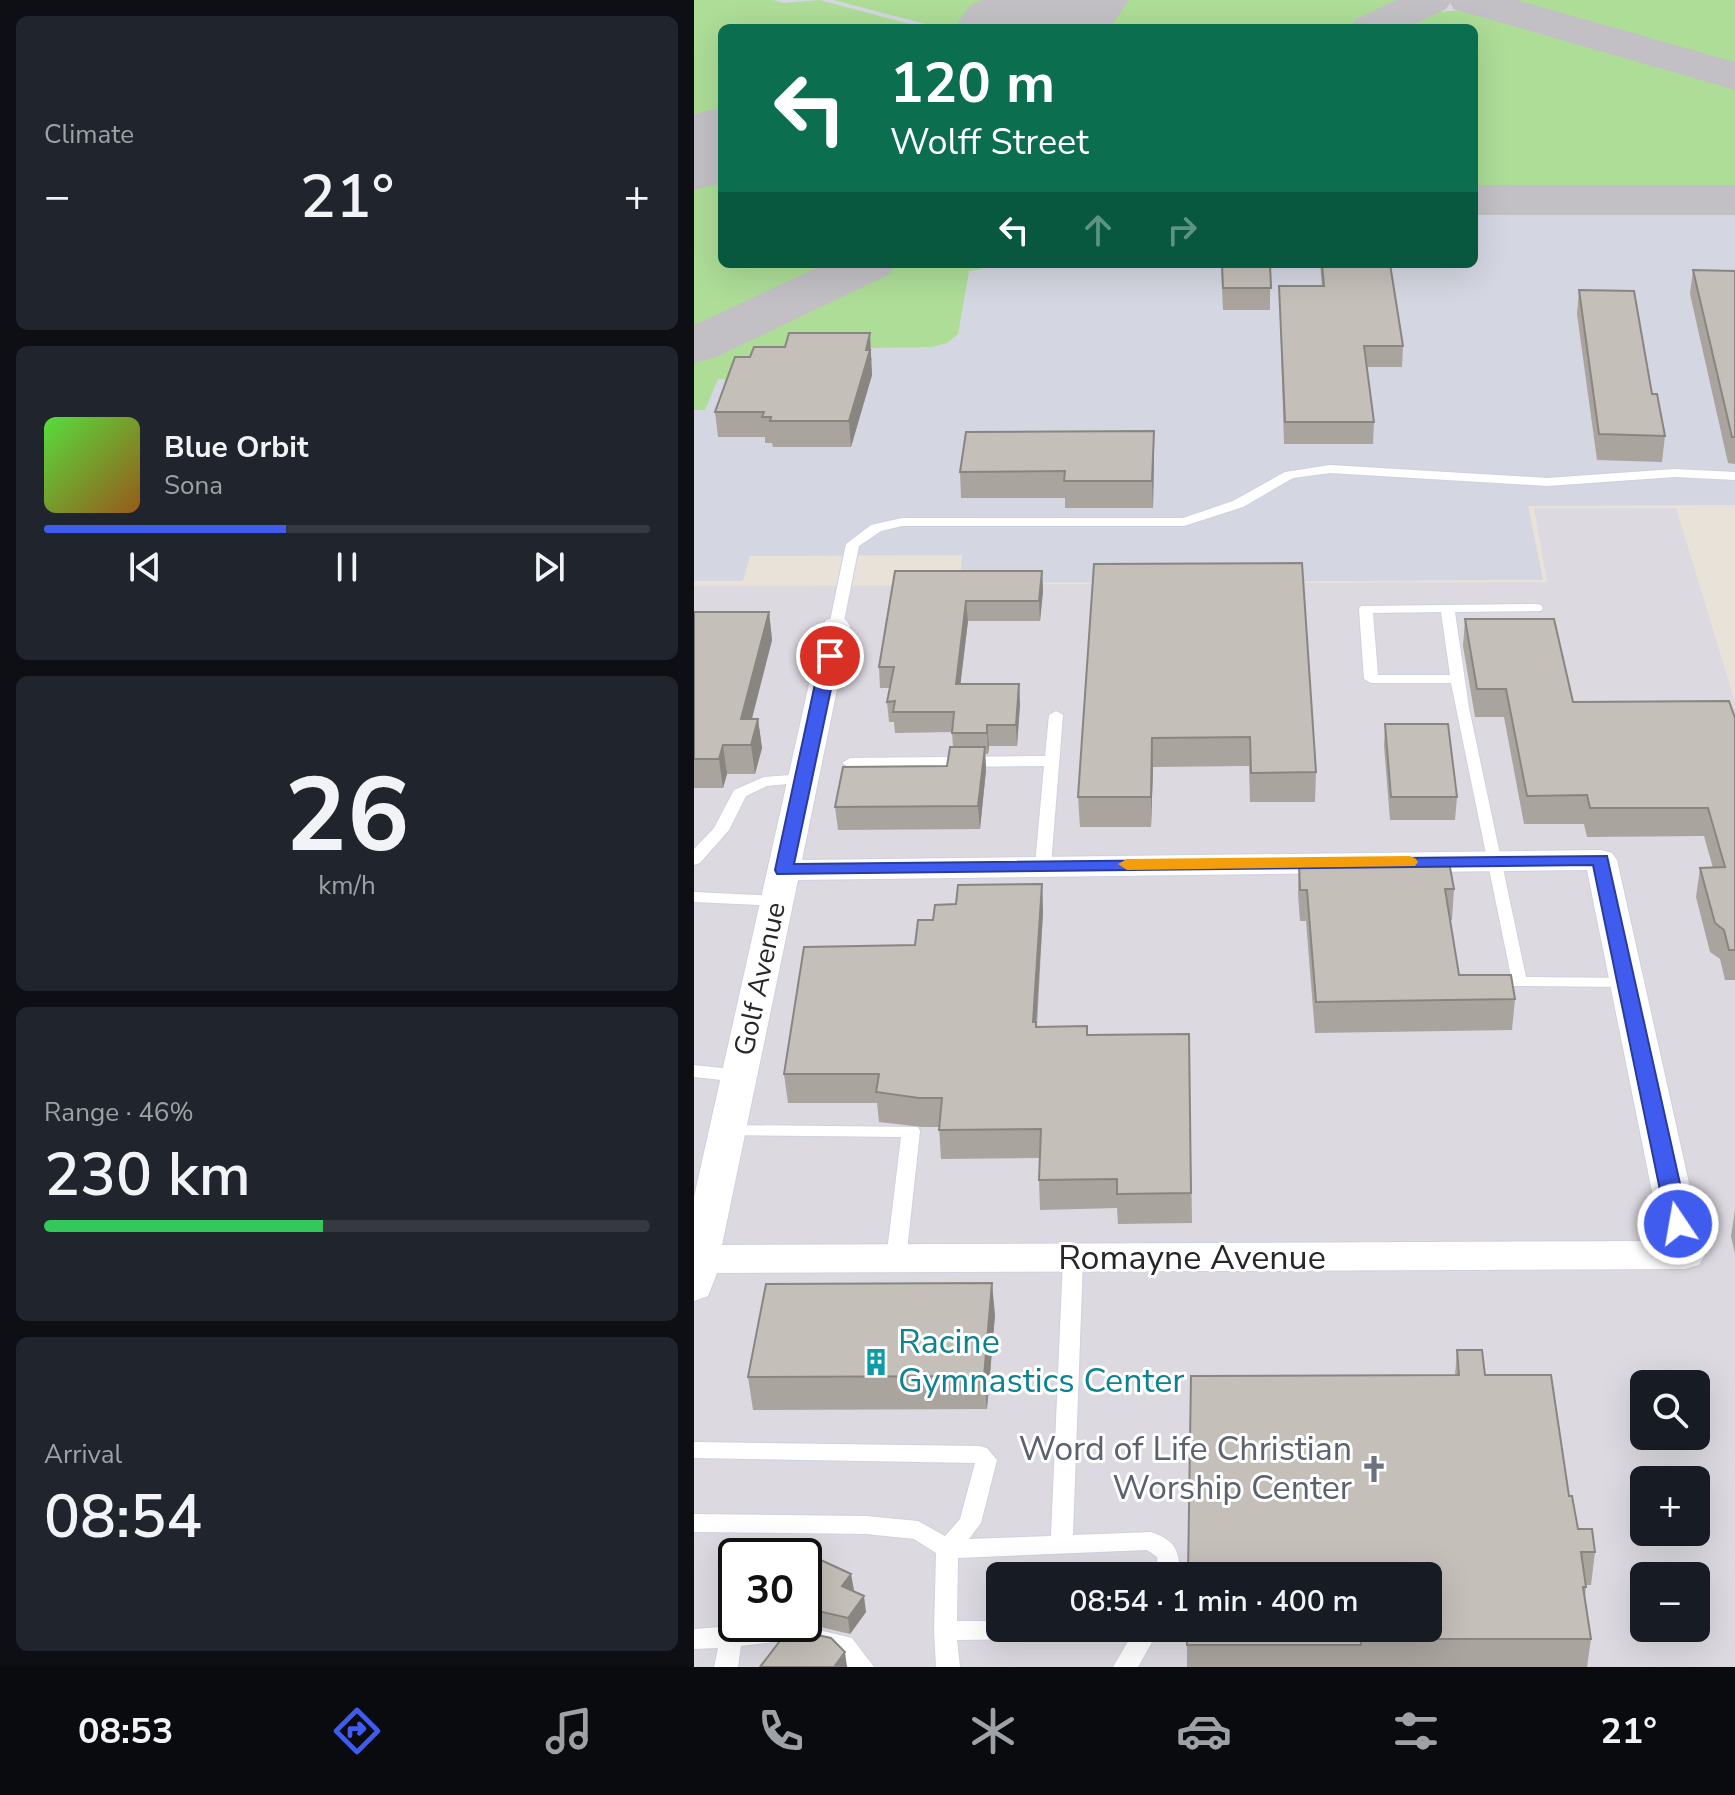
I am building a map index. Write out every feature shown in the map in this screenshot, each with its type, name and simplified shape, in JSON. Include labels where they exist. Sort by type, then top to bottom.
[{"type":"street","name":"Golf Avenue","points":[[697,1272],[836,626]]},
{"type":"street","points":[[780,885],[1043,865],[1601,860],[1627,982]]},
{"type":"street","name":"Romayne Avenue","points":[[697,1272],[896,1260],[1685,1255],[1627,982]]},
{"type":"lane","points":[[836,626],[853,544],[876,528],[902,522],[1184,522],[1238,504],[1290,475],[1330,469],[1547,482],[1675,473],[1735,476]]},
{"type":"lane","points":[[1447,608],[1457,679],[1519,982],[1627,982]]},
{"type":"lane","points":[[1457,679],[1371,679],[1366,609],[1536,608]]},
{"type":"lane","points":[[1043,865],[1056,715]]},
{"type":"lane","points":[[850,763],[1052,761]]},
{"type":"lane","points":[[694,860],[721,830],[740,793],[764,782],[803,779]]},
{"type":"lane","points":[[694,897],[780,885]]},
{"type":"lane","points":[[694,1071],[740,1076]]},
{"type":"lane","points":[[727,1131],[911,1131],[896,1260]]},
{"type":"lane","points":[[1062,1545],[1073,1259]]},
{"type":"lane","points":[[694,1450],[979,1454],[986,1460],[970,1523],[947,1549],[945,1631],[948,1667]]},
{"type":"lane","points":[[694,1523],[879,1526],[918,1530],[947,1549],[1151,1541],[1168,1553],[1168,1562]]},
{"type":"lane","points":[[945,1631],[986,1630]]},
{"type":"lane","points":[[694,1639],[718,1638]]},
{"type":"lane","points":[[822,1640],[844,1645],[862,1667]]},
{"type":"lane","points":[[726,1667],[730,1642]]},
{"type":"lane","points":[[1125,1667],[1140,1642]]},
{"type":"shaded area","points":[[694,0],[1735,0],[1735,505],[1528,506],[1543,580],[960,583],[962,555],[750,556],[743,581],[694,581]]},
{"type":"shaded area","points":[[1534,508],[1676,508],[1735,702],[1735,1667],[694,1667],[694,586],[1547,582]]},
{"type":"green space","points":[[694,0],[773,0],[784,3],[819,0],[911,24],[718,24],[718,124],[694,133]]},
{"type":"green space","points":[[833,0],[1030,0],[970,24],[926,24]]},
{"type":"green space","points":[[1119,0],[1403,0],[1356,24],[1061,24]]},
{"type":"green space","points":[[1499,0],[1735,0],[1735,66],[1510,4]]},
{"type":"green space","points":[[1462,10],[1495,14],[1735,82],[1735,194],[1478,194],[1478,24],[1403,24],[1428,13]]},
{"type":"green space","points":[[718,166],[718,268],[833,268],[694,333],[694,175]]},
{"type":"green space","points":[[889,268],[982,269],[969,271],[958,334],[947,343],[932,347],[796,349],[752,379],[718,379],[705,410],[694,410],[694,361]]},
{"type":"building","points":[[1222,268],[1270,268],[1271,288],[1223,288]]},
{"type":"building","points":[[1322,268],[1391,268],[1403,346],[1364,346],[1374,422],[1285,422],[1279,286],[1324,286]]},
{"type":"building","points":[[1693,270],[1735,271],[1735,437],[1732,437]]},
{"type":"building","points":[[1579,290],[1634,291],[1652,394],[1657,394],[1665,436],[1599,434]]},
{"type":"building","points":[[789,333],[870,333],[866,350],[870,350],[849,421],[770,421],[771,417],[762,417],[764,412],[715,412],[735,357],[750,357],[754,347],[785,347]]},
{"type":"building","points":[[1154,431],[1152,481],[1064,481],[1065,471],[960,472],[966,432]]},
{"type":"building","points":[[1302,563],[1316,772],[1251,773],[1250,737],[1152,738],[1151,797],[1078,797],[1094,564]]},
{"type":"building","points":[[895,571],[1042,571],[1039,601],[966,601],[956,684],[1019,684],[1016,725],[987,725],[987,733],[952,733],[954,712],[893,712],[895,701],[887,702],[894,667],[879,667]]},
{"type":"building","points":[[694,612],[769,612],[741,719],[758,719],[751,745],[723,745],[719,759],[694,759]]},
{"type":"building","points":[[1465,619],[1554,619],[1573,702],[1729,701],[1735,718],[1735,950],[1729,950],[1724,930],[1715,923],[1700,868],[1725,867],[1708,808],[1590,808],[1587,795],[1527,796],[1506,689],[1477,689]]},
{"type":"building","points":[[1385,724],[1448,724],[1457,797],[1391,797]]},
{"type":"building","points":[[950,747],[985,747],[978,806],[835,807],[843,767],[947,766]]},
{"type":"building","points":[[1449,862],[1454,889],[1445,889],[1459,975],[1511,975],[1515,999],[1316,1002],[1307,890],[1300,890],[1299,863]]},
{"type":"building","points":[[1042,884],[1033,1022],[1036,1022],[1036,1027],[1087,1026],[1087,1035],[1189,1034],[1191,1193],[1117,1194],[1117,1179],[1039,1180],[1041,1129],[939,1130],[942,1098],[876,1092],[879,1074],[784,1074],[804,947],[915,945],[918,920],[933,920],[935,905],[956,904],[958,885]]},
{"type":"building","name":"Racine Gymnastics Center","points":[[992,1283],[984,1376],[748,1377],[766,1284]]},
{"type":"building","name":"Word of Life Christian Worship Center","points":[[1457,1350],[1482,1350],[1485,1375],[1551,1375],[1569,1496],[1572,1496],[1578,1529],[1592,1529],[1595,1552],[1581,1552],[1591,1639],[1442,1639],[1442,1562],[1188,1562],[1191,1376],[1459,1375]]},
{"type":"building","points":[[822,1561],[851,1574],[842,1586],[864,1596],[848,1618],[822,1612]]},
{"type":"building","points":[[822,1636],[831,1638],[845,1652],[834,1667],[760,1667],[779,1642],[822,1642]]},
{"type":"building","name":"Word of Life Christian Worship Center","points":[[1187,1642],[1361,1642],[1361,1645],[1187,1645]]},
{"type":"taxiway","points":[[1380,24],[1431,0]]},
{"type":"taxiway","points":[[1469,0],[1735,76]]},
{"type":"taxiway","points":[[1478,200],[1735,200]]},
{"type":"taxiway","points":[[694,346],[860,268]]},
{"type":"runway","points":[[1018,24],[1077,0]]},
{"type":"runway","points":[[694,154],[718,145]]},
{"type":"slow traffic","points":[[1127,864],[1409,862]]},
{"type":"place","name":"Racine Gymnastics Center","points":[[876,1362]]},
{"type":"place","name":"Word of Life Christian Worship Center","points":[[1374,1469]]},
{"type":"route","points":[[830,656],[784,870],[826,867],[1601,860],[1678,1224]]}]
